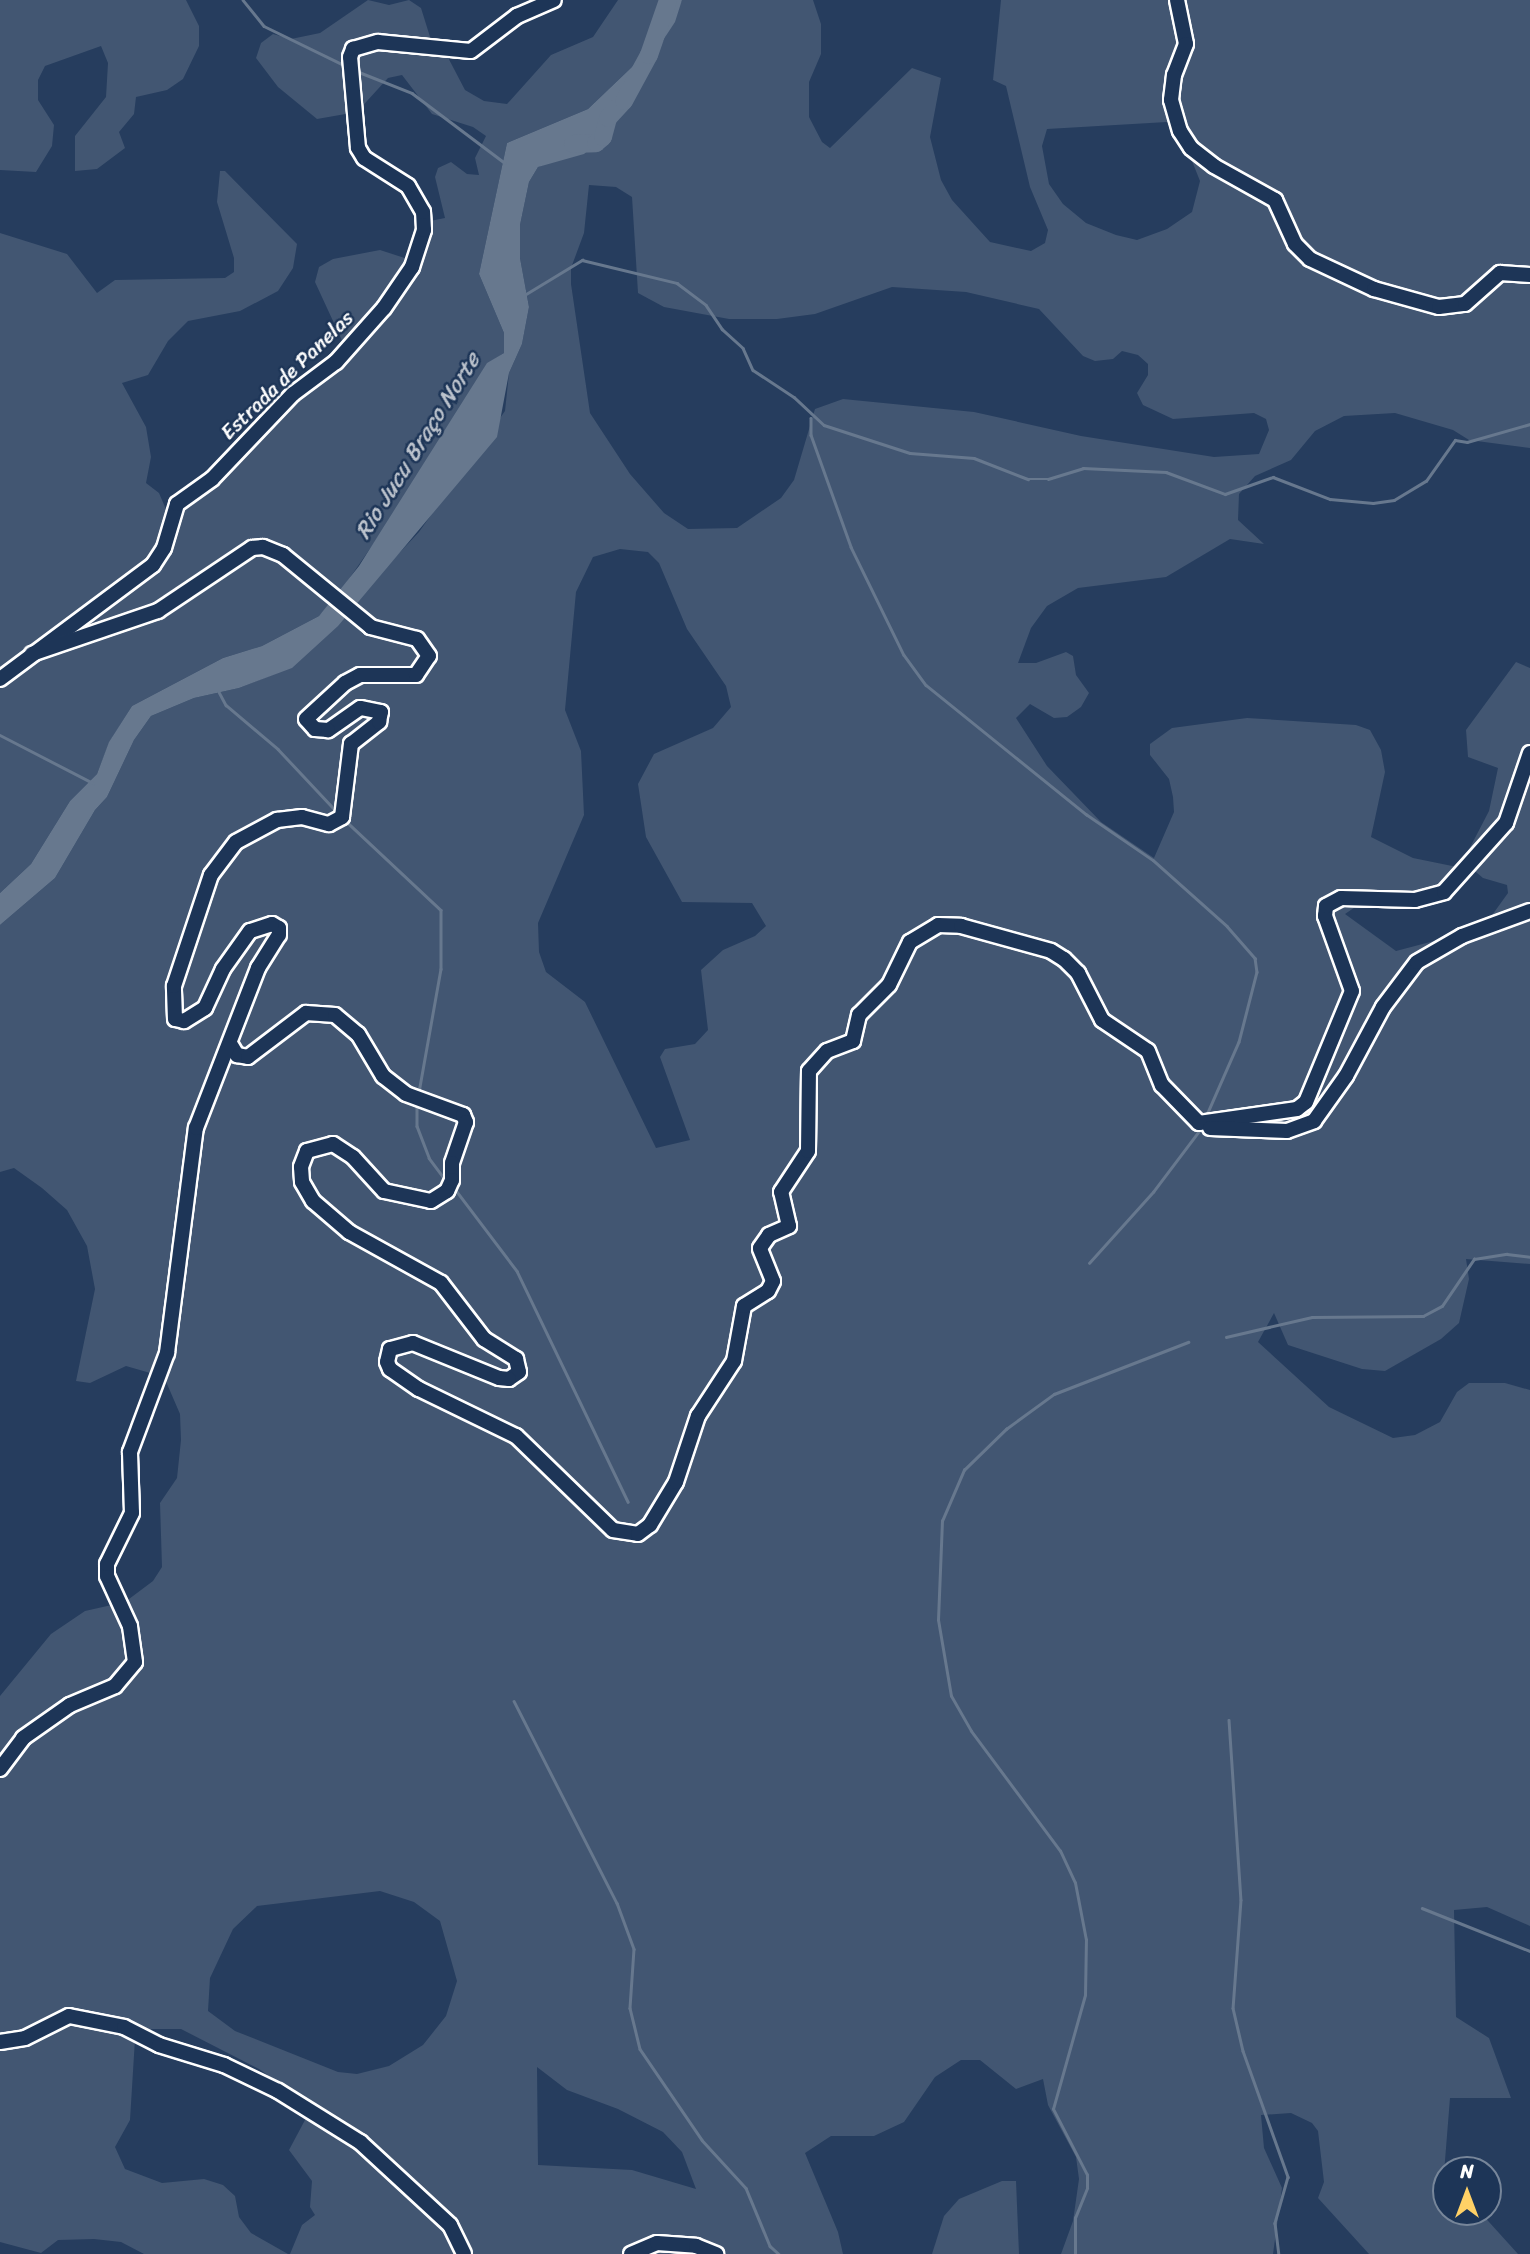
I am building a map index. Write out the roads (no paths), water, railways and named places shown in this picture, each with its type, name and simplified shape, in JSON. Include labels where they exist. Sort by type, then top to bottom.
[{"type":"street","name":"Estrada de Panelas","points":[[0,679],[153,565],[164,548],[177,504],[212,479],[293,394],[336,362],[384,308],[412,267],[424,230],[423,212],[408,187],[358,148],[350,57],[353,49],[378,42],[471,51],[517,16],[554,0]]},
{"type":"street","points":[[1177,0],[1186,44],[1174,75],[1171,100],[1180,131],[1191,148],[1214,166],[1275,200],[1295,244],[1310,259],[1374,289],[1439,307],[1465,304],[1500,273],[1530,275]]},
{"type":"street","points":[[0,1769],[23,1738],[70,1705],[115,1686],[135,1662],[130,1626],[107,1576],[107,1564],[132,1513],[130,1452],[167,1353],[196,1128],[231,1045],[258,968],[277,942],[279,928],[263,923],[250,931],[223,969],[205,1008],[184,1021],[175,1019],[174,986],[211,875],[236,842],[277,820],[302,817],[329,824],[342,817],[351,744],[379,722],[381,712],[360,708],[328,730],[314,729],[306,719],[320,701],[360,675],[416,675],[428,664],[428,650],[417,639],[382,632],[358,617],[329,590],[283,555],[263,547],[252,548],[176,603],[127,625],[32,654]]},
{"type":"street","points":[[1199,1123],[1303,1106],[1352,991],[1325,916],[1326,906],[1342,898],[1415,900],[1444,892],[1506,823],[1530,753]]},
{"type":"street","points":[[231,1045],[237,1055],[248,1057],[260,1052],[279,1032],[306,1013],[335,1015],[358,1034],[383,1076],[406,1094],[463,1115],[466,1122],[452,1163],[452,1180],[447,1191],[430,1200],[384,1191],[354,1157],[333,1144],[307,1151],[302,1182],[313,1201],[349,1232],[441,1283],[484,1339],[516,1359],[519,1372],[509,1379],[499,1378],[412,1343],[390,1349],[387,1362],[390,1369],[419,1389],[516,1436],[613,1530],[629,1536],[644,1532],[676,1482],[698,1416],[734,1362],[744,1306],[768,1291],[773,1280],[760,1248],[769,1235],[789,1226],[781,1192],[808,1151],[808,1071],[827,1051],[853,1041],[859,1015],[889,985],[906,949],[919,935],[938,925],[961,926],[1051,951],[1078,973],[1102,1020],[1148,1051],[1162,1085],[1199,1123],[1211,1129],[1287,1131],[1314,1121],[1346,1076],[1382,1007],[1417,962],[1462,936],[1530,911]]},
{"type":"street","points":[[0,2042],[25,2038],[69,2016],[124,2027],[159,2045],[224,2066],[278,2091],[360,2142],[450,2225],[464,2254]]},
{"type":"street","points":[[631,2254],[657,2243],[696,2246],[716,2254]]},
{"type":"waterway","points":[[243,0],[264,26],[346,66]]},
{"type":"waterway","name":"Rio Jucu Braço Norte","points":[[573,144],[596,143],[603,137],[608,118],[624,101],[649,55],[668,0]]},
{"type":"waterway","points":[[359,72],[412,93],[505,163]]},
{"type":"waterway","points":[[526,294],[582,260],[677,283],[706,305],[722,329],[743,348],[753,370],[794,397],[824,425],[910,453],[974,458],[1028,479],[1048,479],[1083,468],[1166,472],[1225,494],[1273,477],[1330,499],[1373,503],[1394,500],[1426,481],[1455,440],[1467,442],[1530,424]]},
{"type":"waterway","points":[[811,418],[811,435],[851,547],[904,655],[926,685],[1086,814],[1153,860],[1227,926],[1255,958],[1257,972],[1239,1042],[1207,1115]]},
{"type":"waterway","points":[[219,692],[226,705],[278,749],[336,811]]},
{"type":"waterway","points":[[0,735],[93,783]]},
{"type":"waterway","points":[[348,823],[441,910],[441,969],[419,1092]]},
{"type":"waterway","points":[[417,1105],[417,1126],[429,1158],[445,1179]]},
{"type":"waterway","points":[[1089,1263],[1153,1192],[1199,1131]]},
{"type":"waterway","points":[[455,1189],[517,1271],[628,1502]]},
{"type":"waterway","points":[[1226,1337],[1312,1317],[1423,1316],[1442,1306],[1474,1259],[1507,1254],[1530,1257]]},
{"type":"waterway","points":[[1075,2254],[1075,2218],[1087,2188],[1087,2175],[1053,2109],[1085,1995],[1086,1940],[1075,1883],[1060,1851],[971,1731],[951,1696],[938,1620],[942,1521],[964,1470],[1006,1429],[1054,1394],[1188,1342]]},
{"type":"waterway","points":[[514,1701],[617,1903],[634,1949],[630,2008],[640,2049],[702,2140],[746,2188],[770,2246],[779,2254]]},
{"type":"waterway","points":[[1229,1720],[1241,1900],[1233,2008],[1243,2051],[1288,2177],[1275,2223],[1279,2254]]},
{"type":"waterway","points":[[1422,1908],[1530,1951]]}]
